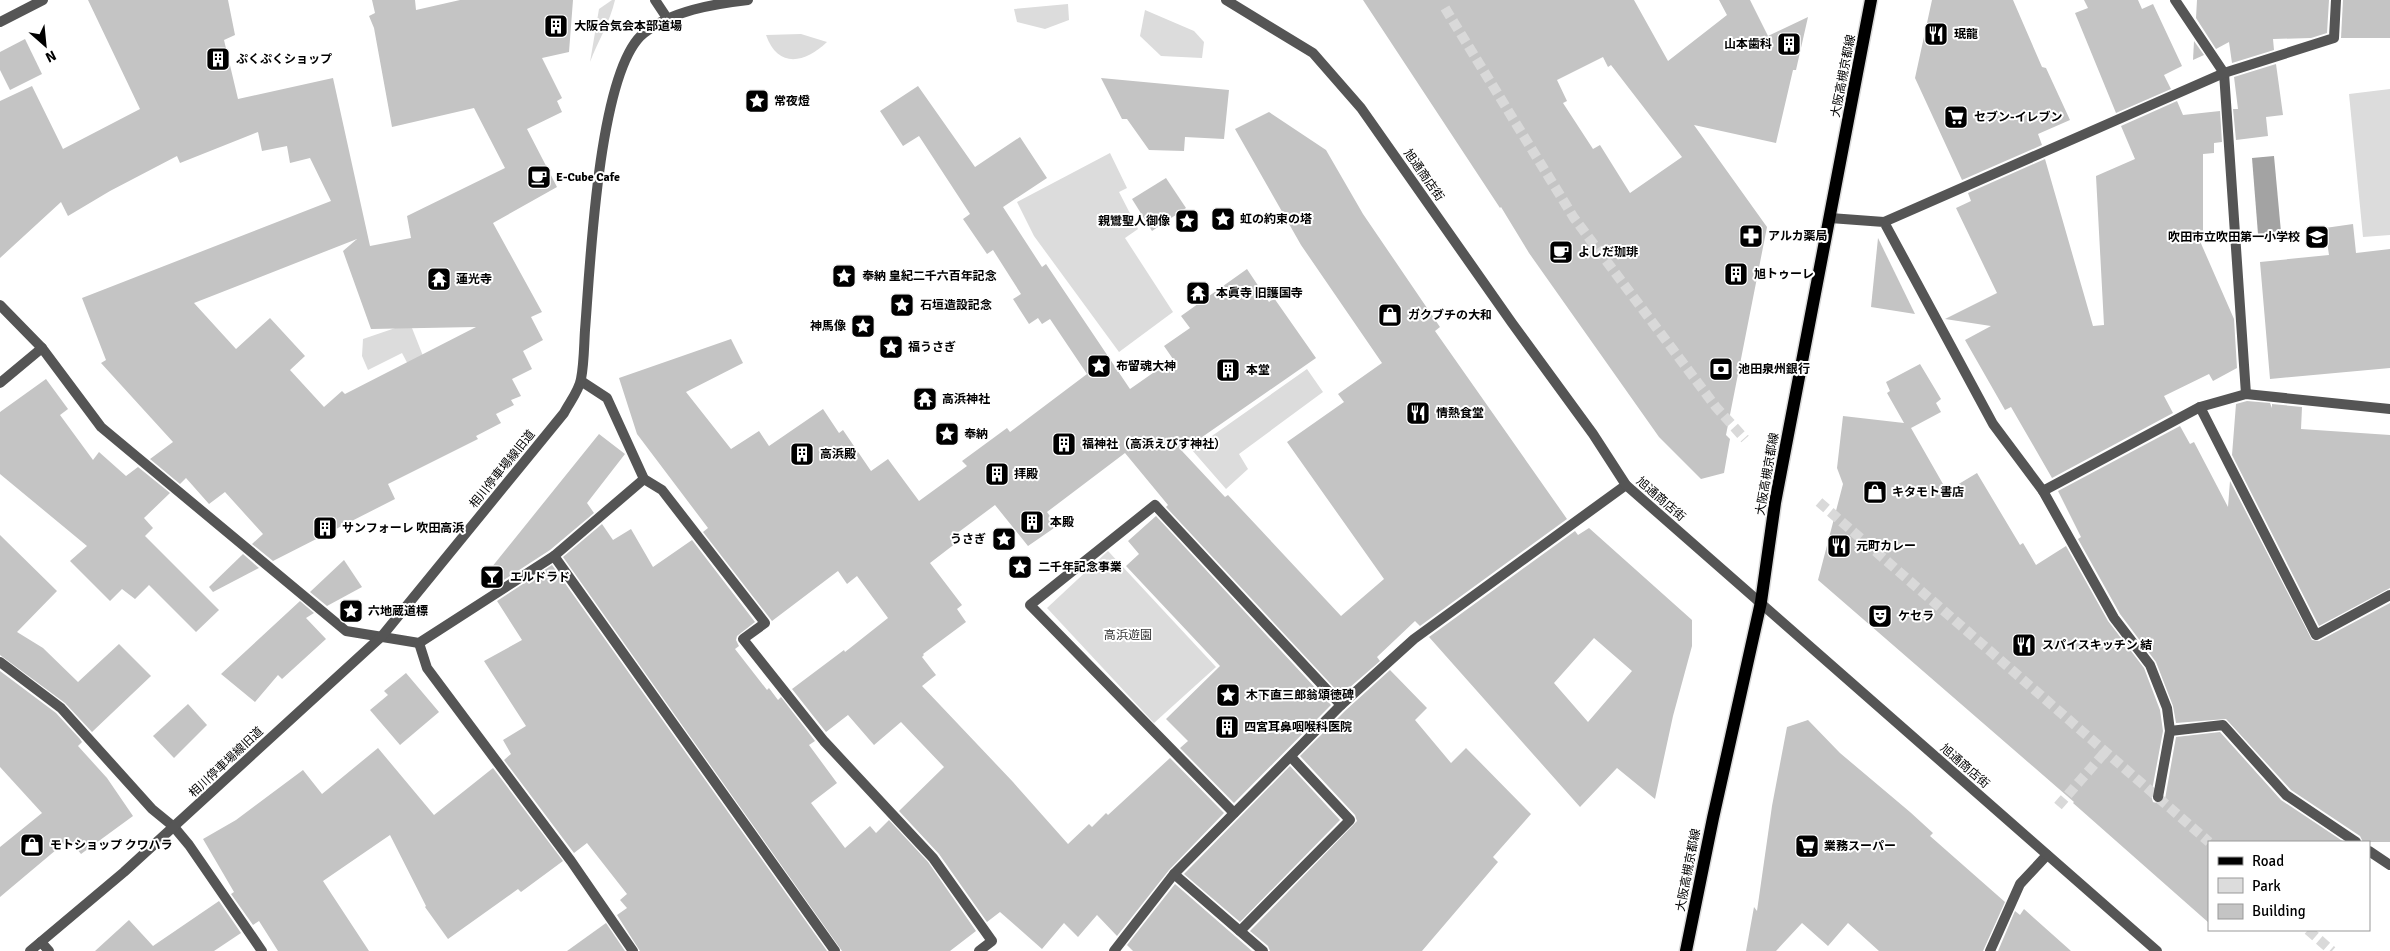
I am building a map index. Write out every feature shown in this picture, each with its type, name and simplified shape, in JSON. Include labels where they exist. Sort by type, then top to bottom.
[{"type":"main road","name":"大阪高槻京都線","points":[[1686,951],[1713,818],[1761,602],[1775,503],[1871,0]]},
{"type":"street","points":[[0,22],[43,0]]},
{"type":"street","points":[[655,0],[667,18]]},
{"type":"street","name":"相川停車場線旧道","points":[[30,951],[174,827],[382,636],[564,413],[581,381],[592,241],[608,111],[617,78],[627,54],[642,34],[667,18],[748,0]]},
{"type":"street","name":"旭通商店街","points":[[1226,0],[1313,53],[1361,108],[1512,323],[1593,434],[1626,485],[2157,951]]},
{"type":"street","points":[[2175,0],[2224,73],[2246,394]]},
{"type":"street","points":[[1830,218],[1884,222],[2224,73],[2334,38],[2336,0]]},
{"type":"street","points":[[1884,222],[1993,424],[2043,491],[2114,618],[2150,665],[2167,708],[2170,731],[2158,797]]},
{"type":"street","points":[[0,305],[42,348],[101,427],[346,631],[419,643],[554,556],[644,479]]},
{"type":"street","points":[[0,383],[42,348]]},
{"type":"street","points":[[581,381],[607,398],[644,479],[662,490],[765,623],[743,639],[824,741],[933,858],[992,941],[979,951]]},
{"type":"street","points":[[2043,491],[2200,407],[2246,394],[2390,409]]},
{"type":"street","points":[[2200,407],[2316,635],[2390,595]]},
{"type":"street","points":[[1114,951],[1174,874],[1341,705],[1414,639],[1626,485]]},
{"type":"street","points":[[1234,813],[1030,606],[1156,505],[1341,705]]},
{"type":"street","points":[[554,556],[835,951]]},
{"type":"street","points":[[419,643],[427,668],[571,861],[633,951]]},
{"type":"street","points":[[0,662],[60,708],[152,810],[174,827],[189,845],[262,951]]},
{"type":"street","points":[[2170,731],[2223,724],[2286,795],[2355,841]]},
{"type":"street","points":[[1240,931],[1350,820],[1291,757]]},
{"type":"street","points":[[2370,852],[2390,865]]},
{"type":"street","points":[[1990,951],[2020,884],[2047,856]]},
{"type":"street","points":[[1174,874],[1263,951]]},
{"type":"street","points":[[42,942],[49,951]]},
{"type":"green space","points":[[615,0],[610,16],[590,62],[599,9]]},
{"type":"green space","points":[[1068,4],[1069,20],[1045,29],[1017,22],[1014,9]]},
{"type":"green space","points":[[1145,10],[1194,31],[1204,42],[1202,58],[1161,56],[1140,36]]},
{"type":"green space","points":[[801,34],[827,42],[810,55],[793,59],[785,58],[778,53],[771,46],[766,35]]},
{"type":"green space","points":[[2390,89],[2390,235],[2363,237],[2349,94]]},
{"type":"green space","points":[[1110,153],[1127,188],[1119,192],[1138,229],[1125,238],[1173,312],[1119,352],[1034,236],[1017,202]]},
{"type":"green space","points":[[410,323],[427,366],[412,372],[402,353],[368,370],[362,356],[363,339]]},
{"type":"green space","points":[[1307,369],[1323,392],[1239,454],[1248,469],[1226,489],[1192,450]]},
{"type":"green space","name":"高浜遊園","points":[[1108,551],[1216,667],[1154,723],[1047,608]]},
{"type":"shaded area","points":[[2274,156],[2281,232],[2258,234],[2252,158]]},
{"type":"building","points":[[88,0],[228,0],[235,35],[224,40],[238,99],[333,78],[370,246],[411,238],[407,216],[505,168],[474,108],[392,127],[374,28],[369,16],[375,13],[372,0],[415,0],[416,10],[460,0],[573,0],[569,52],[542,58],[562,98],[557,101],[562,112],[527,129],[557,187],[493,223],[542,312],[531,317],[543,340],[523,351],[532,369],[512,379],[521,396],[511,400],[514,405],[496,414],[501,423],[476,436],[478,439],[388,484],[395,499],[273,561],[252,544],[263,534],[225,492],[209,504],[186,478],[180,484],[150,459],[173,442],[101,363],[106,360],[82,298],[331,201],[310,158],[290,163],[287,146],[262,151],[258,132],[180,163],[177,156],[110,191],[68,216],[61,202],[0,258],[0,101],[32,86],[63,149],[140,109]],"holes":[[[357,239],[343,251],[371,329],[476,327],[345,394],[342,391],[324,407],[290,370],[305,356],[270,318],[236,349],[194,303]]]},
{"type":"building","points":[[1363,0],[1634,0],[1668,61],[1727,15],[1719,0],[1750,0],[1768,36],[1808,17],[1776,143],[1694,125],[1767,227],[1726,435],[1730,439],[1724,473],[1701,479],[1659,437],[1529,253]],"holes":[[[1603,57],[1608,67],[1611,65],[1682,157],[1630,193],[1600,145],[1593,149],[1563,103],[1567,101],[1557,80]]]},
{"type":"building","points":[[1932,0],[2013,0],[2042,67],[2046,68],[2070,120],[2038,134],[2042,145],[1962,180],[1915,78]]},
{"type":"building","points":[[2084,0],[2138,0],[2142,9],[2153,4],[2182,66],[2164,75],[2171,89],[2116,113],[2075,13],[2088,8]]},
{"type":"building","points":[[2197,0],[2329,0],[2327,33],[2311,38],[2273,39],[2274,50],[2232,63],[2229,42],[2216,49],[2196,18]]},
{"type":"building","points":[[2343,0],[2390,0],[2390,38],[2341,38]]},
{"type":"building","points":[[25,39],[42,74],[10,90],[0,70],[0,52]]},
{"type":"building","points":[[2194,41],[2204,55],[2193,60]]},
{"type":"building","points":[[2276,64],[2283,115],[2266,117],[2268,136],[2236,140],[2233,109],[2238,109],[2234,77]]},
{"type":"building","points":[[1101,78],[1229,90],[1224,139],[1185,137],[1184,151],[1149,150],[1127,119],[1122,119]]},
{"type":"building","points":[[918,86],[975,167],[1020,137],[1047,178],[1003,207],[1042,267],[1046,264],[1130,389],[1173,359],[1164,346],[1190,328],[1181,316],[1247,269],[1269,302],[1274,298],[1316,358],[1182,451],[1225,497],[1228,495],[1341,616],[1384,579],[1287,442],[1344,402],[1338,394],[1382,363],[1301,245],[1235,129],[1269,112],[1326,150],[1363,214],[1440,327],[1435,331],[1567,519],[1420,626],[1415,621],[1377,657],[1380,661],[1341,695],[1166,507],[1168,505],[1125,453],[1047,512],[1057,526],[1028,546],[995,505],[952,537],[956,543],[930,563],[962,605],[957,609],[966,622],[923,654],[922,657],[936,675],[922,686],[1013,782],[1068,844],[1089,824],[1092,827],[1106,813],[1108,815],[1170,758],[1224,813],[1169,870],[1117,936],[1097,915],[1078,937],[1064,923],[1042,949],[1000,912],[987,922],[939,854],[899,811],[944,767],[901,722],[874,745],[848,715],[826,732],[792,689],[844,650],[845,652],[888,618],[857,576],[847,584],[838,571],[772,621],[703,532],[708,528],[637,434],[619,378],[731,339],[743,363],[686,392],[731,449],[759,431],[769,446],[823,409],[839,433],[843,430],[871,471],[888,459],[919,501],[967,466],[962,461],[1007,428],[1010,432],[1087,374],[1050,319],[1042,324],[1038,318],[1029,324],[1013,299],[1021,294],[993,250],[987,254],[963,219],[970,214],[919,136],[903,146],[880,111]]},
{"type":"building","points":[[2177,101],[2183,115],[2220,111],[2222,142],[2214,143],[2214,153],[2203,154],[2203,231],[2196,232],[2234,319],[2237,368],[2213,381],[2209,374],[2164,396],[2173,413],[2052,478],[2011,407],[2005,410],[1965,340],[1991,326],[1945,319],[1997,293],[1956,208],[1971,201],[1968,193],[2045,159],[2093,326],[2104,325],[2096,176],[2135,159],[2121,126]]},
{"type":"building","points":[[1166,178],[1186,208],[1152,231],[1132,199]]},
{"type":"building","points":[[2353,224],[2356,253],[2390,249],[2390,368],[2270,379],[2260,262],[2329,255],[2325,228]]},
{"type":"building","points":[[1878,238],[1915,314],[1871,307]]},
{"type":"building","points":[[1920,364],[1941,399],[1936,403],[1941,412],[1911,428],[1947,491],[1977,473],[2020,545],[2023,543],[2036,565],[2066,546],[2108,621],[2144,668],[2160,710],[2163,731],[2151,796],[2153,802],[2160,804],[2165,799],[2176,737],[2220,732],[2281,800],[2342,841],[2208,841],[2208,922],[2074,802],[1818,580],[1843,484],[1837,468],[1843,416],[1904,423],[1887,393],[1890,391],[1886,382]]},
{"type":"building","points":[[46,379],[68,409],[60,415],[93,460],[99,452],[126,476],[138,467],[170,493],[144,518],[153,528],[145,536],[219,610],[196,632],[149,585],[135,599],[122,589],[110,601],[70,561],[87,546],[0,474],[0,412]]},
{"type":"building","points":[[2247,401],[2270,403],[2272,408],[2272,404],[2302,407],[2301,429],[2390,435],[2390,588],[2319,626],[2232,455],[2236,404]]},
{"type":"building","points":[[2180,426],[2190,444],[2194,442],[2228,507],[2230,481],[2312,640],[2319,641],[2390,603],[2390,842],[2362,841],[2360,836],[2291,790],[2226,719],[2176,723],[2173,706],[2156,662],[2120,614],[2078,539],[2081,537],[2058,491]]},
{"type":"building","points":[[599,434],[625,454],[587,503],[594,513],[550,550],[490,589],[483,578]]},
{"type":"building","points":[[1156,516],[1331,705],[1234,803],[1180,748],[1188,741],[1166,719],[1220,666],[1126,566],[1139,554],[1128,541]]},
{"type":"building","points":[[602,524],[613,540],[631,529],[653,567],[692,540],[755,622],[737,636],[736,640],[739,646],[735,649],[767,690],[769,688],[778,700],[781,697],[815,741],[809,745],[837,783],[811,803],[845,848],[870,826],[876,833],[889,820],[928,862],[976,931],[950,951],[842,951],[563,557]]},
{"type":"building","points":[[1589,528],[1692,620],[1692,646],[1673,716],[1655,799],[1617,768],[1580,807],[1429,637],[1575,531],[1578,535]],"holes":[[[1594,638],[1632,671],[1588,722],[1554,683]]]},
{"type":"building","points":[[0,535],[57,591],[17,632],[43,648],[78,682],[119,644],[151,676],[92,732],[65,703],[0,655]]},
{"type":"building","points":[[243,554],[259,568],[213,592],[209,587]]},
{"type":"building","points":[[344,560],[362,587],[327,606],[310,592]]},
{"type":"building","points":[[552,565],[827,951],[640,951],[617,915],[627,908],[620,900],[627,894],[587,843],[574,853],[504,760],[511,754],[503,740],[526,726],[484,661],[522,640],[497,601]]},
{"type":"building","points":[[300,601],[314,613],[306,618],[326,639],[282,679],[278,675],[255,702],[221,674]]},
{"type":"building","points":[[1390,670],[1427,708],[1415,720],[1451,763],[1466,748],[1531,814],[1493,857],[1498,862],[1422,951],[1270,951],[1268,946],[1250,931],[1357,821],[1355,815],[1300,756]]},
{"type":"building","points":[[0,671],[56,713],[80,739],[82,742],[78,746],[107,778],[133,816],[81,854],[69,839],[0,897],[0,847],[42,813],[0,767]]},
{"type":"building","points":[[406,673],[439,712],[400,745],[370,710],[388,695],[384,691]]},
{"type":"building","points":[[188,704],[207,725],[174,758],[153,736]]},
{"type":"building","points":[[1808,720],[1840,753],[1910,812],[1933,833],[1930,836],[2005,902],[1983,951],[1879,951],[1848,923],[1828,946],[1802,923],[1776,951],[1746,951],[1754,907],[1757,911],[1772,806],[1787,727]]},
{"type":"building","points":[[378,748],[434,815],[493,768],[563,861],[521,892],[518,889],[448,939],[425,907],[390,835],[323,881],[369,951],[278,951],[259,921],[253,925],[231,894],[234,892],[203,839],[236,820],[303,770],[322,794]]},
{"type":"building","points":[[1290,766],[1340,820],[1240,922],[1184,874]]},
{"type":"building","points":[[1175,884],[1252,951],[1133,951],[1127,945]]},
{"type":"building","points":[[219,901],[241,933],[214,951],[95,951],[129,920],[153,946]]},
{"type":"building","points":[[2024,909],[2071,951],[1998,951],[2015,911],[2020,915]]},
{"type":"building","points":[[606,923],[625,951],[567,951]]},
{"type":"tunnel","points":[[1445,8],[1574,218],[1716,407],[1745,439]]},
{"type":"tunnel","points":[[1819,502],[2208,841]]},
{"type":"tunnel","points":[[2058,806],[2106,751]]},
{"type":"tunnel","points":[[2309,931],[2332,951]]},
{"type":"place","name":"大阪合気会本部道場","points":[[556,26]]},
{"type":"place","name":"珉龍","points":[[1936,34]]},
{"type":"place","name":"山本歯科","points":[[1789,44]]},
{"type":"place","name":"ぷくぷくショップ","points":[[218,59]]},
{"type":"place","name":"常夜燈","points":[[757,101]]},
{"type":"place","name":"セブン-イレブン","points":[[1956,117]]},
{"type":"place","name":"E-Cube Cafe","points":[[539,177]]},
{"type":"place","name":"虹の約束の塔","points":[[1223,219]]},
{"type":"place","name":"親鸞聖人御像","points":[[1187,221]]},
{"type":"place","name":"アルカ薬局","points":[[1751,236]]},
{"type":"place","name":"吹田市立吹田第一小学校","points":[[2317,237]]},
{"type":"place","name":"よしだ珈琲","points":[[1561,252]]},
{"type":"place","name":"旭トゥーレ","points":[[1736,274]]},
{"type":"place","name":"奉納 皇紀二千六百年記念","points":[[844,276]]},
{"type":"place","name":"蓮光寺","points":[[439,279]]},
{"type":"place","name":"本眞寺 旧護国寺","points":[[1198,293]]},
{"type":"place","name":"石垣造設記念","points":[[902,305]]},
{"type":"place","name":"ガクブチの大和","points":[[1390,315]]},
{"type":"place","name":"神馬像","points":[[863,326]]},
{"type":"place","name":"福うさぎ","points":[[891,347]]},
{"type":"place","name":"布留魂大神","points":[[1099,366]]},
{"type":"place","name":"池田泉州銀行","points":[[1721,369]]},
{"type":"place","name":"本堂","points":[[1228,370]]},
{"type":"place","name":"高浜神社","points":[[925,399]]},
{"type":"place","name":"情熱食堂","points":[[1418,413]]},
{"type":"place","name":"奉納","points":[[947,434]]},
{"type":"place","name":"福神社（高浜えびす神社）","points":[[1064,444]]},
{"type":"place","name":"高浜殿","points":[[802,454]]},
{"type":"place","name":"拝殿","points":[[997,474]]},
{"type":"place","name":"キタモト書店","points":[[1875,492]]},
{"type":"place","name":"本殿","points":[[1032,522]]},
{"type":"place","name":"サンフォーレ 吹田高浜","points":[[325,528]]},
{"type":"place","name":"うさぎ","points":[[1004,539]]},
{"type":"place","name":"元町カレー","points":[[1839,546]]},
{"type":"place","name":"二千年記念事業","points":[[1020,567]]},
{"type":"place","name":"エルドラド","points":[[492,577]]},
{"type":"place","name":"六地蔵道標","points":[[351,611]]},
{"type":"place","name":"ケセラ","points":[[1880,616]]},
{"type":"place","name":"スパイスキッチン 結","points":[[2024,645]]},
{"type":"place","name":"木下直三郎翁頌徳碑","points":[[1228,695]]},
{"type":"place","name":"四宮耳鼻咽喉科医院","points":[[1227,727]]},
{"type":"place","name":"モトショップ クワハラ","points":[[32,845]]},
{"type":"place","name":"業務スーパー","points":[[1807,846]]}]
